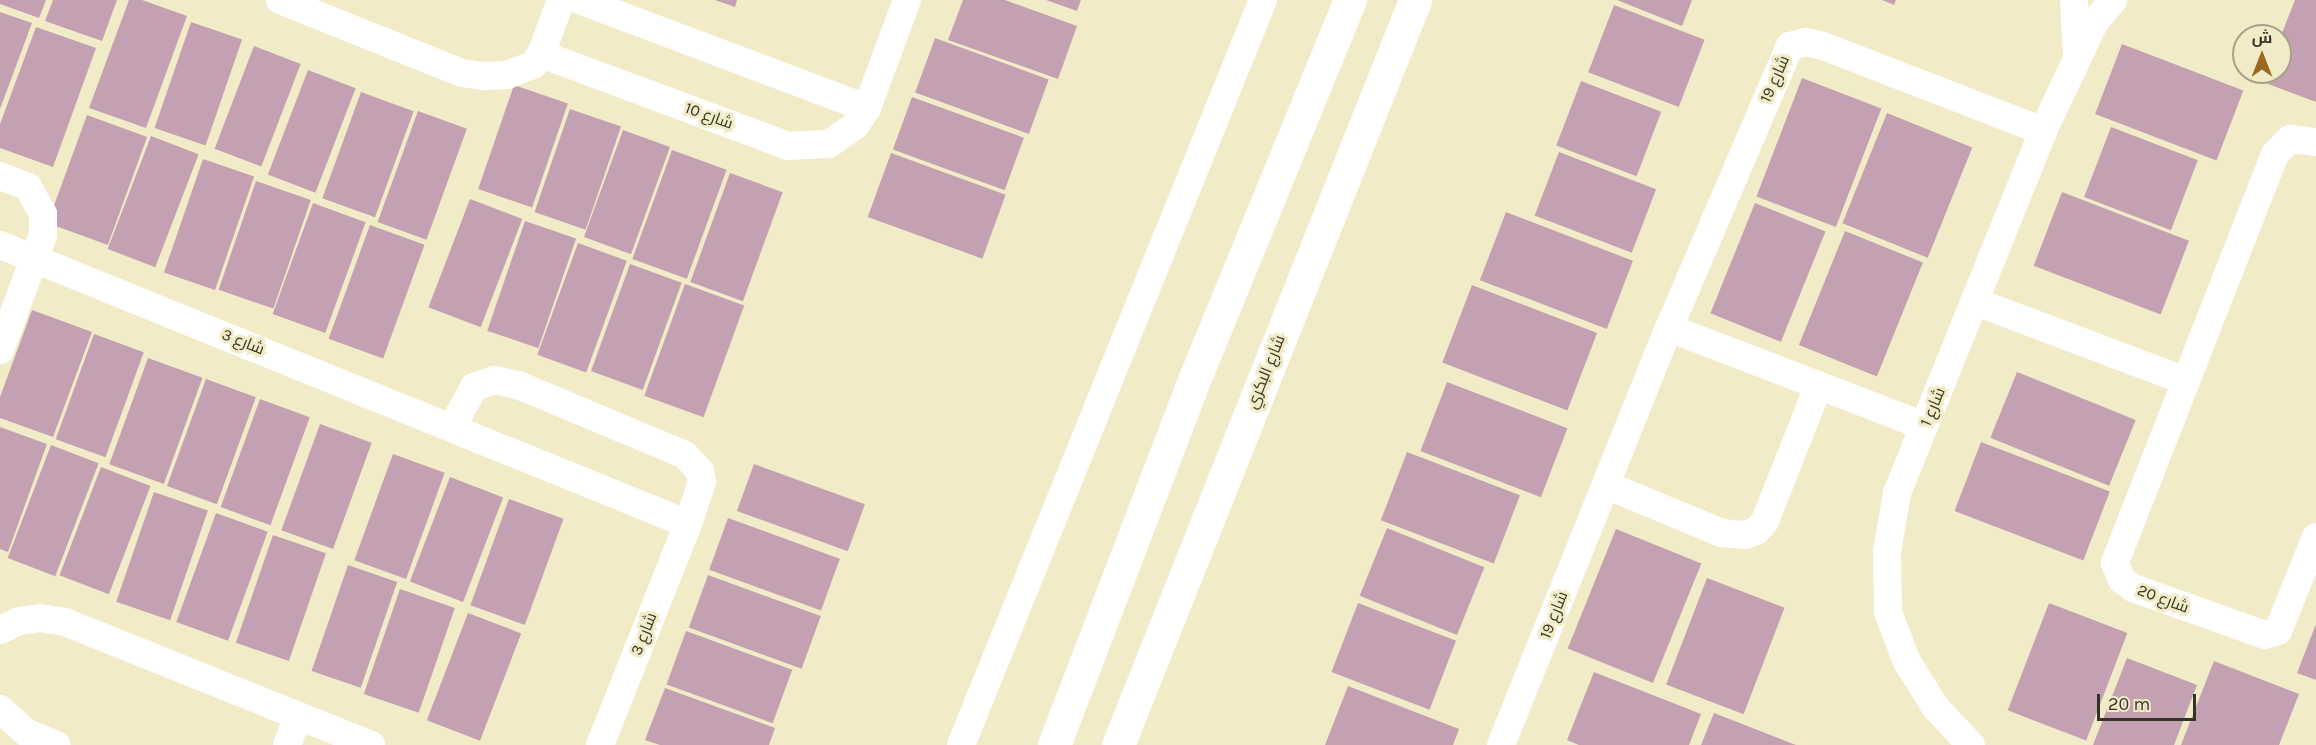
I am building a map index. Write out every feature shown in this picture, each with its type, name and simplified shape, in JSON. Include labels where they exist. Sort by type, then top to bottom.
[{"type":"main road","points":[[1054,745],[1190,390],[1350,0]]},
{"type":"main road","name":"شارع البكري","points":[[1118,745],[1415,0]]},
{"type":"street","points":[[280,0],[462,73],[507,75],[533,65],[541,54],[561,0]]},
{"type":"street","points":[[579,0],[867,108]]},
{"type":"street","name":"شارع 10","points":[[541,54],[788,146],[829,144],[855,126],[867,108],[907,0]]},
{"type":"street","points":[[961,745],[1263,0]]},
{"type":"street","name":"شارع 1","points":[[2074,0],[2077,64]]},
{"type":"street","name":"شارع 1","points":[[1971,745],[1936,708],[1906,662],[1888,612],[1887,552],[1897,493],[1976,302],[2043,131],[2077,64],[2094,23],[2114,0]]},
{"type":"street","name":"شارع 19","points":[[1501,745],[1669,328],[1790,46],[1806,42],[1823,46],[2043,131]]},
{"type":"street","name":"شارع 20","points":[[2316,142],[2290,139],[2275,154],[2184,381],[2115,563],[2122,580],[2133,588],[2256,634],[2273,634],[2282,623],[2316,537]]},
{"type":"street","points":[[0,176],[28,187],[43,214],[43,235],[0,350]]},
{"type":"street","name":"شارع 3","points":[[0,245],[688,524]]},
{"type":"street","points":[[1976,302],[2184,381]]},
{"type":"street","points":[[1669,328],[1924,426]]},
{"type":"street","name":"شارع 3","points":[[452,427],[474,387],[494,381],[518,386],[695,462],[702,482],[688,524],[600,745]]},
{"type":"street","points":[[1606,485],[1722,533],[1745,535],[1756,531],[1765,521],[1818,387]]},
{"type":"street","points":[[0,630],[19,621],[40,618],[65,622],[371,745]]},
{"type":"street","points":[[0,709],[27,733],[57,745]]},
{"type":"street","points":[[287,745],[298,716]]},
{"type":"building","points":[[0,0],[46,0],[39,18],[0,4]]},
{"type":"building","points":[[53,0],[117,0],[102,41],[45,21]]},
{"type":"building","points":[[129,0],[142,0],[187,16],[146,128],[89,108]]},
{"type":"building","points":[[715,0],[737,0],[735,7]]},
{"type":"building","points":[[963,0],[1005,0],[1077,26],[1058,79],[948,40]]},
{"type":"building","points":[[1046,0],[1081,0],[1077,11]]},
{"type":"building","points":[[1617,0],[1692,0],[1682,26]]},
{"type":"building","points":[[1882,0],[1896,0],[1894,5]]},
{"type":"building","points":[[2295,0],[2316,0],[2316,102],[2268,84],[2292,84],[2292,24],[2286,24]]},
{"type":"building","points":[[1614,5],[1705,40],[1679,107],[1588,72]]},
{"type":"building","points":[[0,12],[32,23],[0,109]]},
{"type":"building","points":[[191,22],[242,40],[206,145],[155,128]]},
{"type":"building","points":[[36,27],[96,48],[53,167],[0,148],[0,124]]},
{"type":"building","points":[[935,38],[1049,79],[1029,134],[915,93]]},
{"type":"building","points":[[2122,44],[2243,91],[2216,161],[2095,114]]},
{"type":"building","points":[[254,46],[301,64],[261,167],[215,149]]},
{"type":"building","points":[[308,70],[356,88],[315,193],[268,175]]},
{"type":"building","points":[[1802,78],[1881,108],[1836,227],[1756,197]]},
{"type":"building","points":[[1581,81],[1661,112],[1637,176],[1556,145]]},
{"type":"building","points":[[514,85],[568,104],[532,208],[478,189]]},
{"type":"building","points":[[361,92],[414,111],[375,217],[322,198]]},
{"type":"building","points":[[912,97],[1024,138],[1005,190],[893,150]]},
{"type":"building","points":[[570,109],[621,127],[586,230],[535,212]]},
{"type":"building","points":[[418,111],[467,129],[427,240],[378,222]]},
{"type":"building","points":[[1887,113],[1972,147],[1928,258],[1842,223]]},
{"type":"building","points":[[87,115],[147,137],[108,245],[48,223]]},
{"type":"building","points":[[2111,127],[2198,160],[2171,230],[2084,197]]},
{"type":"building","points":[[623,130],[670,147],[631,254],[584,237]]},
{"type":"building","points":[[151,136],[199,154],[155,267],[108,249]]},
{"type":"building","points":[[672,150],[727,170],[687,279],[632,259]]},
{"type":"building","points":[[1559,152],[1656,189],[1632,253],[1535,215]]},
{"type":"building","points":[[891,153],[1006,195],[982,259],[868,217]]},
{"type":"building","points":[[203,159],[254,177],[215,290],[164,272]]},
{"type":"building","points":[[730,173],[783,192],[743,301],[690,282]]},
{"type":"building","points":[[256,181],[311,200],[273,309],[219,290]]},
{"type":"building","points":[[2062,192],[2189,241],[2161,314],[2034,266]]},
{"type":"building","points":[[470,199],[522,219],[481,327],[428,307]]},
{"type":"building","points":[[313,203],[366,222],[325,333],[273,314]]},
{"type":"building","points":[[1755,203],[1825,231],[1781,342],[1710,313]]},
{"type":"building","points":[[1506,212],[1633,261],[1607,329],[1480,280]]},
{"type":"building","points":[[525,221],[576,239],[538,348],[487,331]]},
{"type":"building","points":[[370,225],[425,245],[383,359],[329,339]]},
{"type":"building","points":[[1845,231],[1923,262],[1877,377],[1799,345]]},
{"type":"building","points":[[578,243],[627,261],[586,373],[537,355]]},
{"type":"building","points":[[630,264],[682,283],[643,390],[591,371]]},
{"type":"building","points":[[685,284],[744,306],[704,417],[644,396]]},
{"type":"building","points":[[1472,285],[1597,333],[1567,411],[1442,362]]},
{"type":"building","points":[[32,310],[92,332],[53,437],[0,418],[0,397]]},
{"type":"building","points":[[94,334],[144,352],[105,457],[56,439]]},
{"type":"building","points":[[148,358],[203,378],[164,484],[109,464]]},
{"type":"building","points":[[2017,372],[2136,420],[2109,486],[1990,438]]},
{"type":"building","points":[[206,379],[256,397],[217,504],[167,486]]},
{"type":"building","points":[[1447,382],[1567,428],[1541,497],[1420,451]]},
{"type":"building","points":[[260,399],[310,417],[270,525],[221,507]]},
{"type":"building","points":[[320,424],[372,443],[333,549],[281,530]]},
{"type":"building","points":[[0,427],[47,444],[8,552],[0,549]]},
{"type":"building","points":[[1981,442],[2110,491],[2083,561],[1954,511]]},
{"type":"building","points":[[51,445],[99,463],[55,576],[8,558]]},
{"type":"building","points":[[1407,452],[1520,495],[1494,564],[1381,520]]},
{"type":"building","points":[[393,454],[445,473],[406,579],[354,560]]},
{"type":"building","points":[[754,464],[865,504],[848,551],[737,511]]},
{"type":"building","points":[[101,467],[150,486],[109,594],[59,575]]},
{"type":"building","points":[[450,477],[503,497],[463,602],[410,582]]},
{"type":"building","points":[[154,492],[208,511],[170,620],[116,602]]},
{"type":"building","points":[[509,499],[564,519],[525,625],[470,605]]},
{"type":"building","points":[[216,513],[268,532],[228,641],[176,622]]},
{"type":"building","points":[[728,518],[840,559],[821,610],[709,570]]},
{"type":"building","points":[[1387,528],[1484,567],[1457,635],[1360,596]]},
{"type":"building","points":[[1616,529],[1701,563],[1653,683],[1568,649]]},
{"type":"building","points":[[273,535],[326,553],[289,661],[236,643]]},
{"type":"building","points":[[348,565],[397,582],[361,688],[312,671]]},
{"type":"building","points":[[708,575],[821,616],[802,669],[689,628]]},
{"type":"building","points":[[1707,578],[1784,608],[1744,714],[1666,684]]},
{"type":"building","points":[[400,589],[455,608],[419,713],[364,694]]},
{"type":"building","points":[[1358,603],[1456,641],[1430,710],[1331,672]]},
{"type":"building","points":[[2049,603],[2127,633],[2086,740],[2008,710]]},
{"type":"building","points":[[468,613],[521,633],[480,741],[427,720]]},
{"type":"building","points":[[2316,624],[2316,680],[2297,673]]},
{"type":"building","points":[[686,631],[792,670],[773,723],[667,685]]},
{"type":"building","points":[[2127,658],[2197,685],[2174,745],[2093,745]]},
{"type":"building","points":[[2214,661],[2299,694],[2279,745],[2181,745]]},
{"type":"building","points":[[1594,672],[1701,714],[1689,745],[1579,745],[1567,740]]},
{"type":"building","points":[[1348,686],[1459,729],[1453,745],[1325,745]]},
{"type":"building","points":[[665,688],[775,728],[769,745],[660,745],[645,740]]},
{"type":"building","points":[[1714,713],[1796,745],[1701,745]]}]
